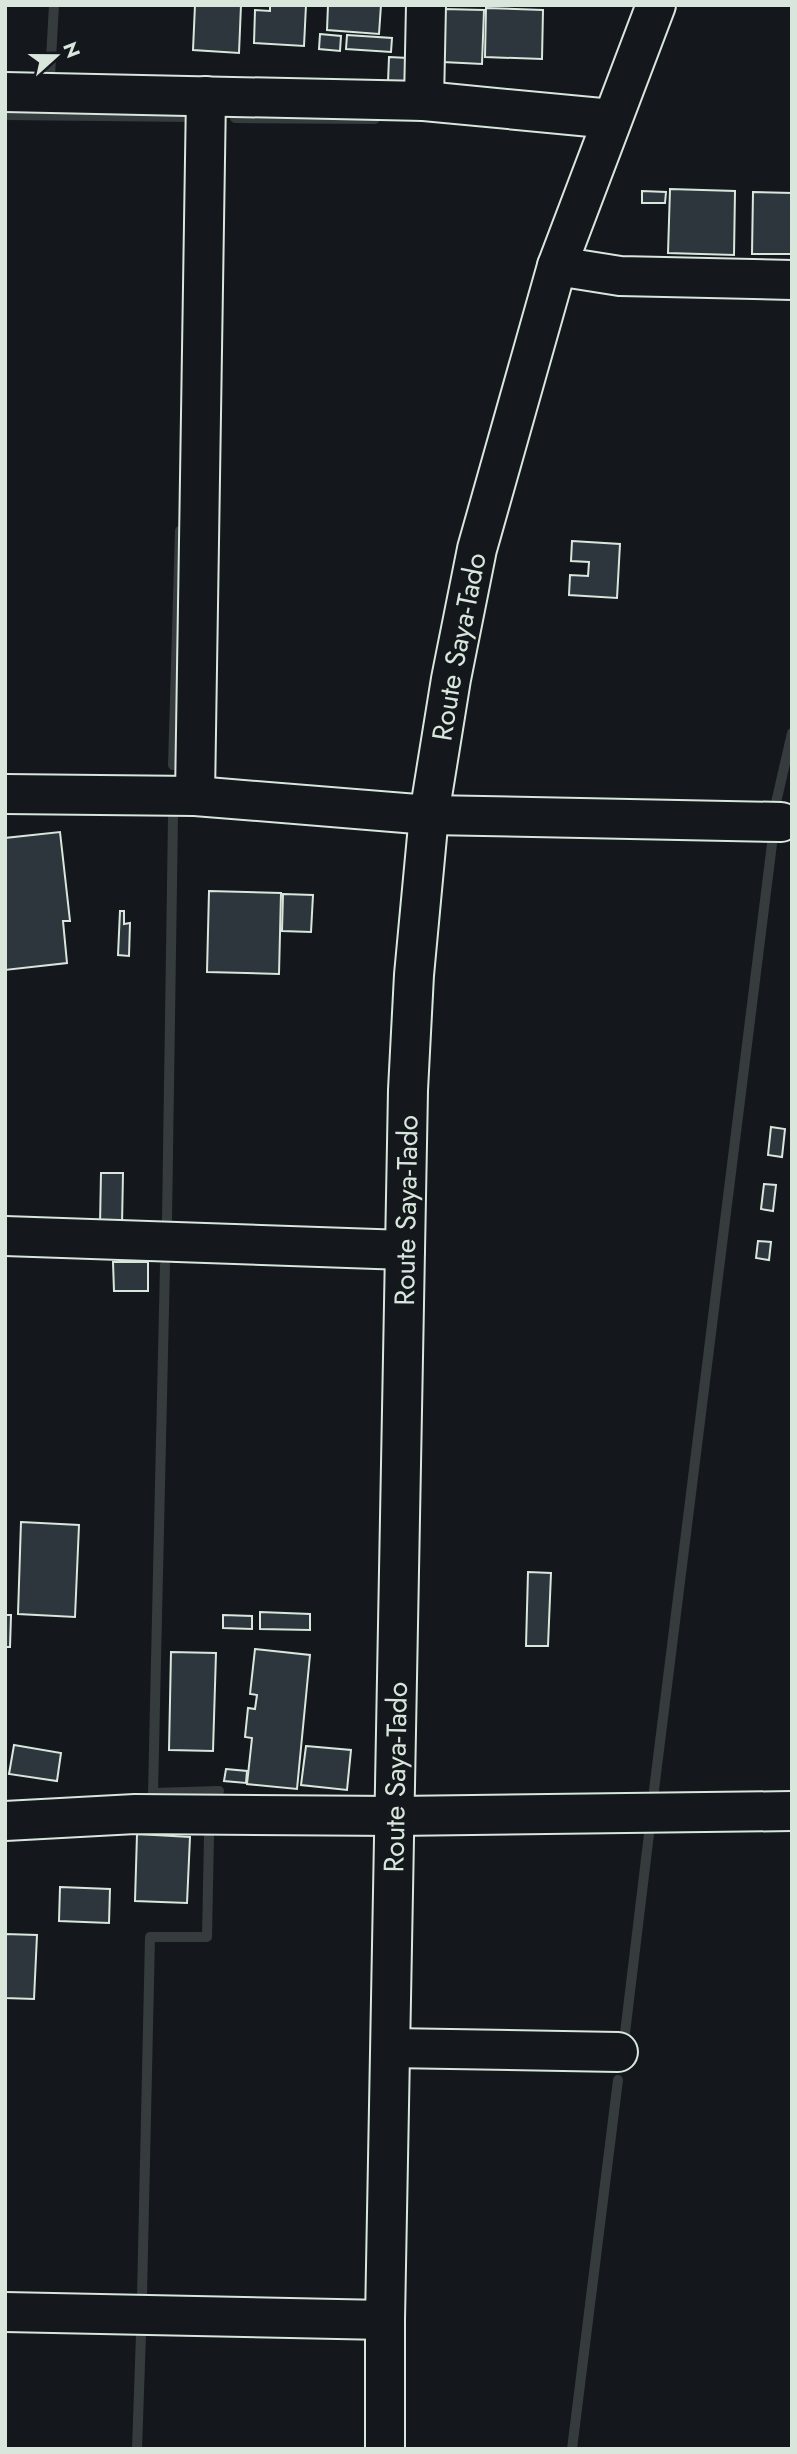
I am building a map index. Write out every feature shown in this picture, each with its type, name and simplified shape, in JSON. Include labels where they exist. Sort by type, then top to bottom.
[{"type":"street","points":[[424,101],[426,5]]},
{"type":"street","name":"Route Saya-Tado","points":[[385,2449],[385,2320],[408,1090],[429,815],[477,549],[557,266],[656,5]]},
{"type":"street","points":[[5,92],[424,101],[612,119]]},
{"type":"street","points":[[195,796],[206,96]]},
{"type":"street","points":[[557,266],[620,276],[792,280]]},
{"type":"street","points":[[5,794],[195,796],[429,815],[781,822]]},
{"type":"street","points":[[5,1236],[405,1250]]},
{"type":"street","points":[[5,1821],[135,1814],[396,1816],[792,1811]]},
{"type":"street","points":[[391,2048],[618,2052]]},
{"type":"street","points":[[5,2312],[385,2320]]},
{"type":"building","points":[[195,5],[241,5],[239,53],[193,50]]},
{"type":"building","points":[[270,5],[306,5],[304,46],[254,43],[255,10],[270,11]]},
{"type":"building","points":[[328,5],[381,5],[379,34],[327,30]]},
{"type":"building","points":[[486,8],[543,10],[542,59],[485,57]]},
{"type":"building","points":[[444,9],[484,10],[482,64],[443,62]]},
{"type":"building","points":[[320,34],[341,36],[340,51],[319,49]]},
{"type":"building","points":[[347,35],[392,38],[391,52],[346,49]]},
{"type":"building","points":[[389,57],[408,58],[407,83],[388,82]]},
{"type":"building","points":[[670,189],[735,191],[734,255],[668,253]]},
{"type":"building","points":[[642,191],[666,192],[665,203],[642,203]]},
{"type":"building","points":[[753,192],[792,193],[792,254],[752,254]]},
{"type":"building","points":[[572,541],[620,544],[617,598],[569,595],[570,575],[588,576],[589,562],[571,561]]},
{"type":"building","points":[[60,832],[70,921],[63,921],[67,963],[5,970],[5,838]]},
{"type":"building","points":[[209,891],[281,893],[279,974],[207,972]]},
{"type":"building","points":[[283,894],[313,895],[311,932],[282,931]]},
{"type":"building","points":[[120,911],[124,911],[124,924],[130,923],[129,956],[118,955]]},
{"type":"building","points":[[771,1127],[785,1129],[782,1157],[768,1155]]},
{"type":"building","points":[[101,1173],[123,1173],[122,1225],[100,1225]]},
{"type":"building","points":[[764,1184],[776,1185],[773,1211],[761,1209]]},
{"type":"building","points":[[758,1241],[771,1242],[769,1260],[756,1258]]},
{"type":"building","points":[[113,1262],[148,1262],[148,1291],[114,1291]]},
{"type":"building","points":[[21,1522],[79,1525],[75,1617],[18,1614]]},
{"type":"building","points":[[528,1572],[551,1573],[548,1646],[526,1646]]},
{"type":"building","points":[[260,1612],[310,1614],[310,1630],[260,1629]]},
{"type":"building","points":[[5,1615],[11,1615],[10,1647],[5,1647]]},
{"type":"building","points":[[223,1615],[252,1616],[252,1629],[223,1628]]},
{"type":"building","points":[[255,1649],[310,1655],[297,1789],[247,1784],[252,1738],[245,1737],[248,1708],[255,1709],[257,1695],[250,1694]]},
{"type":"building","points":[[171,1652],[216,1653],[213,1751],[169,1750]]},
{"type":"building","points":[[14,1745],[61,1753],[57,1781],[9,1774]]},
{"type":"building","points":[[306,1746],[351,1750],[347,1790],[301,1785]]},
{"type":"building","points":[[226,1769],[247,1771],[246,1783],[224,1781]]},
{"type":"building","points":[[137,1834],[190,1837],[187,1903],[135,1901]]},
{"type":"building","points":[[60,1887],[110,1889],[109,1923],[59,1921]]},
{"type":"building","points":[[5,1934],[37,1935],[34,1999],[5,1998]]},
{"type":"waterway","points":[[50,76],[54,5]]},
{"type":"waterway","points":[[5,115],[192,117],[192,123]]},
{"type":"waterway","points":[[235,118],[375,119]]},
{"type":"waterway","points":[[173,765],[180,531]]},
{"type":"waterway","points":[[775,807],[792,733]]},
{"type":"waterway","points":[[167,1220],[173,817]]},
{"type":"waterway","points":[[654,1790],[773,836]]},
{"type":"waterway","points":[[165,1265],[153,1793],[219,1791]]},
{"type":"waterway","points":[[625,2033],[649,1834]]},
{"type":"waterway","points":[[142,2296],[150,1937],[207,1937],[209,1835]]},
{"type":"waterway","points":[[572,2449],[618,2080]]},
{"type":"waterway","points":[[137,2449],[141,2334]]}]
